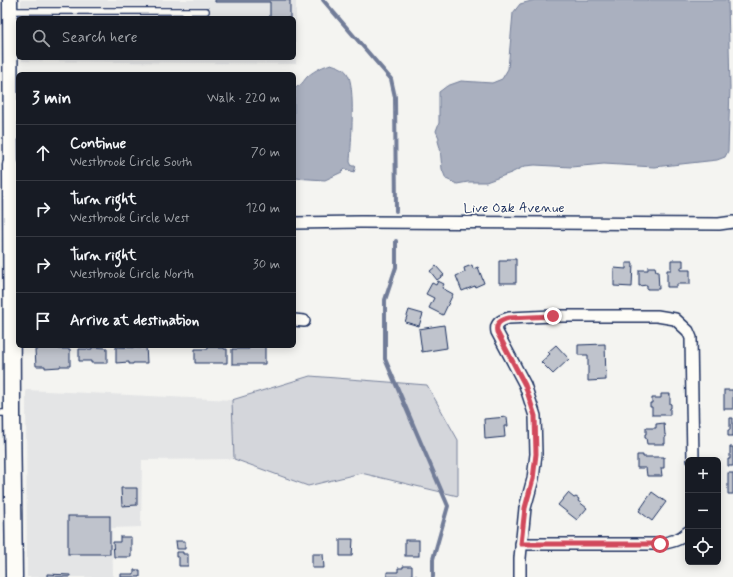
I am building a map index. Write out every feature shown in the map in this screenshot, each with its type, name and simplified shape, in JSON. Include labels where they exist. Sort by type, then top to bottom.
[{"type":"main road","points":[[11,166],[15,226],[15,318],[6,413],[14,577]]},
{"type":"street","points":[[10,6],[11,166]]},
{"type":"street","name":"Live Oak Avenue","points":[[296,223],[719,224],[733,222]]},
{"type":"street","points":[[520,577],[521,544],[525,508],[533,479],[536,454],[535,416],[525,385],[497,332],[497,324],[502,319],[553,316],[657,316],[675,319],[688,331],[691,338],[693,457]]},
{"type":"street","points":[[521,544],[660,544],[673,542],[685,535]]},
{"type":"lane","points":[[10,6],[206,11]]},
{"type":"shaded area","points":[[21,0],[296,0],[296,16],[21,16]]},
{"type":"shaded area","points":[[296,60],[296,64],[22,61]]},
{"type":"shaded area","points":[[310,376],[427,385],[458,440],[458,496],[361,473],[308,486],[234,459],[232,400]]},
{"type":"shaded area","points":[[26,390],[232,400],[234,459],[142,460],[141,527],[112,528],[113,577],[27,577]]},
{"type":"water","points":[[535,0],[728,0],[730,88],[728,151],[725,157],[717,160],[654,167],[604,164],[571,167],[535,165],[525,166],[486,182],[468,182],[457,184],[446,179],[442,169],[438,141],[439,138],[436,131],[439,123],[439,92],[447,86],[461,81],[492,83],[502,79],[508,69],[513,13],[520,4]]},
{"type":"water","points":[[331,64],[340,67],[347,73],[350,80],[352,116],[350,162],[352,166],[356,166],[354,172],[345,169],[325,180],[296,178],[296,87],[308,76],[322,67]]},
{"type":"building","points":[[215,0],[290,0],[290,16],[270,16],[270,2],[215,2]]},
{"type":"building","points":[[507,259],[516,259],[516,283],[499,283],[499,261],[507,261]]},
{"type":"building","points":[[671,260],[683,260],[683,267],[681,267],[681,270],[690,270],[690,284],[677,284],[677,287],[667,287],[667,270],[671,270]]},
{"type":"building","points":[[626,263],[633,263],[632,287],[614,286],[614,268],[626,269]]},
{"type":"building","points":[[472,265],[473,269],[478,267],[484,283],[462,291],[456,276],[465,272],[464,268]]},
{"type":"building","points":[[436,266],[444,275],[437,280],[430,271]]},
{"type":"building","points":[[648,267],[655,267],[656,271],[658,271],[659,289],[647,289],[647,285],[639,286],[639,270],[648,270]]},
{"type":"building","points":[[438,281],[444,284],[442,288],[453,294],[443,315],[429,308],[434,298],[426,294],[432,283],[436,285]]},
{"type":"building","points":[[409,310],[423,314],[419,326],[405,322]]},
{"type":"building","points":[[444,325],[447,348],[422,352],[419,329]]},
{"type":"building","points":[[605,344],[606,380],[588,381],[588,355],[578,355],[578,345]]},
{"type":"building","points":[[556,345],[569,359],[553,374],[541,362],[550,354],[548,352]]},
{"type":"building","points":[[38,348],[70,349],[70,366],[45,368],[45,366],[36,366],[35,350],[38,350]]},
{"type":"building","points":[[107,348],[107,363],[79,361],[79,349]]},
{"type":"building","points":[[116,348],[146,348],[147,363],[116,363]]},
{"type":"building","points":[[265,348],[265,364],[232,364],[232,349]]},
{"type":"building","points":[[195,349],[227,349],[227,363],[195,363]]},
{"type":"building","points":[[724,390],[733,390],[733,409],[724,409]]},
{"type":"building","points":[[661,394],[670,394],[670,415],[652,415],[652,407],[650,407],[650,403],[652,403],[652,398],[661,398]]},
{"type":"building","points":[[507,417],[508,426],[504,426],[505,437],[485,439],[484,419]]},
{"type":"building","points":[[730,418],[733,418],[733,436],[728,436],[728,430],[730,430]]},
{"type":"building","points":[[664,423],[666,435],[665,444],[647,444],[645,438],[646,428],[656,428],[656,424]]},
{"type":"building","points":[[730,447],[733,447],[733,466],[728,466],[728,459],[730,459]]},
{"type":"building","points":[[637,455],[643,455],[643,457],[664,457],[664,468],[661,468],[662,476],[647,476],[646,468],[637,468]]},
{"type":"building","points":[[728,473],[733,473],[733,494],[728,494]]},
{"type":"building","points":[[121,488],[137,488],[137,505],[122,506]]},
{"type":"building","points":[[652,492],[666,502],[652,521],[639,511]]},
{"type":"building","points":[[568,493],[574,498],[576,497],[579,499],[578,501],[587,508],[577,520],[558,505]]},
{"type":"building","points":[[68,516],[110,516],[110,554],[68,554]]},
{"type":"building","points":[[120,537],[131,537],[131,557],[114,557],[113,542],[120,542]]},
{"type":"building","points":[[340,539],[353,539],[352,556],[340,556]]},
{"type":"building","points":[[405,540],[419,540],[419,556],[405,556]]},
{"type":"building","points":[[176,541],[185,541],[185,549],[177,549]]},
{"type":"building","points":[[176,552],[188,554],[188,566],[179,566],[179,557],[176,557]]},
{"type":"building","points":[[312,554],[323,554],[324,568],[312,568]]},
{"type":"building","points":[[403,566],[412,566],[412,576],[417,577],[387,577],[387,572],[398,572],[398,568],[403,568]]},
{"type":"building","points":[[134,570],[140,570],[140,577],[121,577],[121,574],[134,574]]},
{"type":"building","points":[[47,574],[70,575],[70,577],[47,577]]},
{"type":"waterway","points":[[323,0],[391,79],[395,97],[396,211]]},
{"type":"waterway","points":[[396,241],[396,267],[385,300],[385,359],[448,506],[433,559],[433,577]]},
{"type":"route","points":[[553,316],[502,319],[497,324],[496,328],[525,385],[535,416],[536,454],[533,479],[525,508],[521,544],[660,544]]}]
